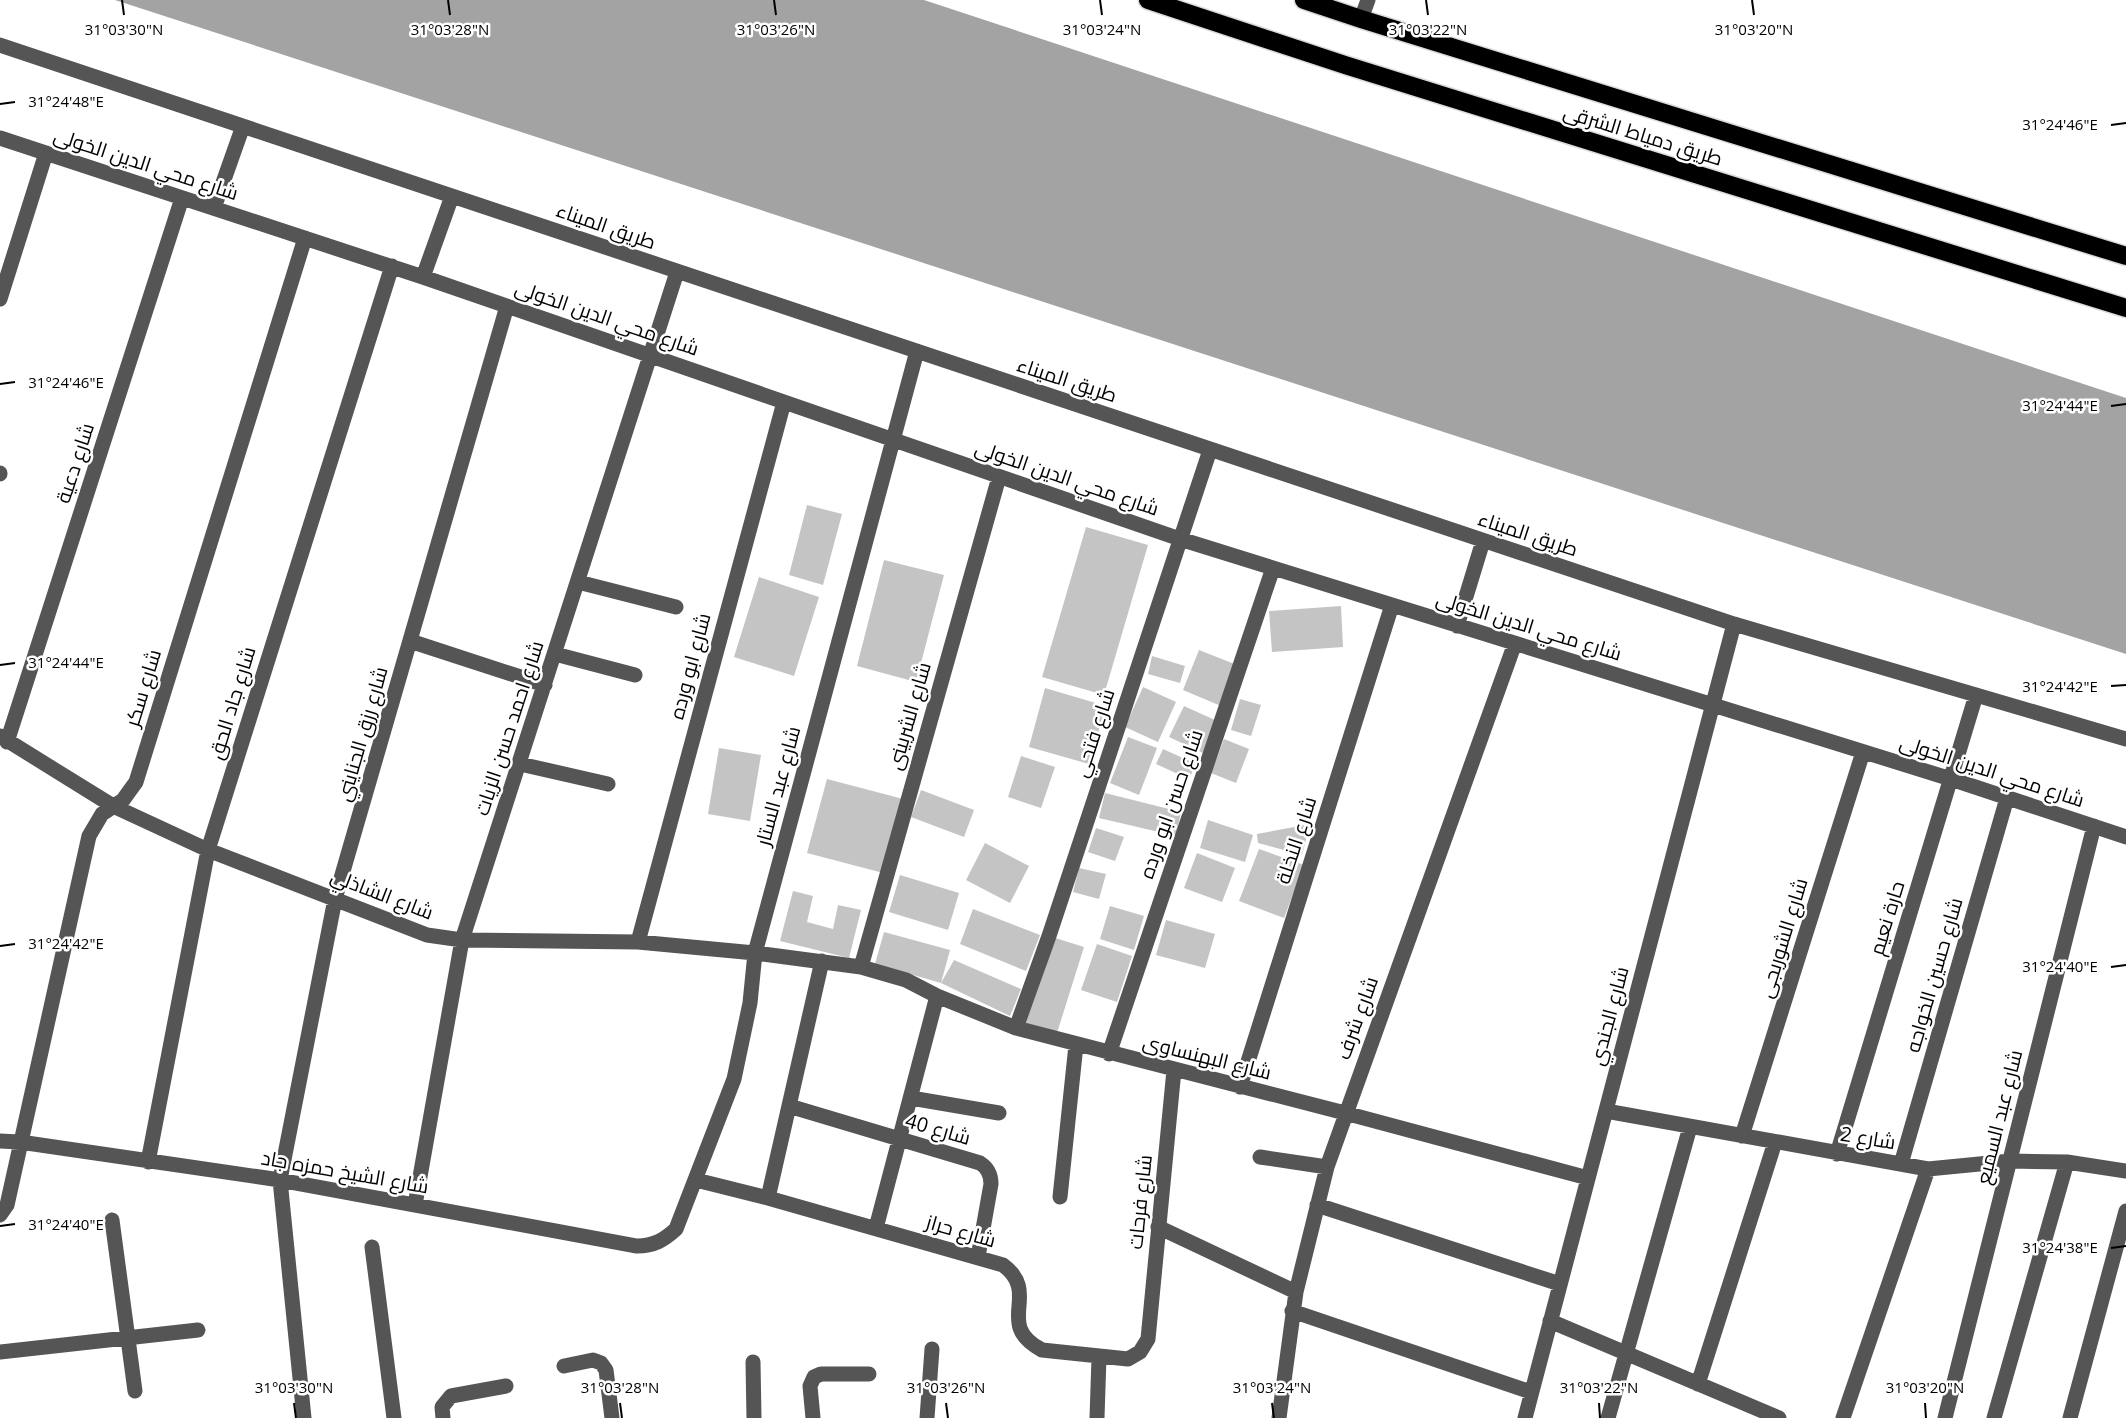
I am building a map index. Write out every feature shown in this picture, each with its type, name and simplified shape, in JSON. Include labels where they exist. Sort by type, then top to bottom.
[{"type":"highway","name":"طريق دمياط الشرقى","points":[[1148,0],[1345,66],[2126,308]]},
{"type":"highway","name":"طريق دمياط الشرقى","points":[[1304,0],[1361,20],[2126,256]]},
{"type":"street","points":[[1361,20],[1368,0]]},
{"type":"street","name":"طريق الميناء","points":[[0,45],[1734,624],[2126,739]]},
{"type":"street","points":[[214,208],[243,126]]},
{"type":"street","name":"شارع محي الدين الخولى","points":[[0,138],[392,266],[1180,539],[1951,779],[2126,837]]},
{"type":"street","points":[[0,299],[46,153]]},
{"type":"street","points":[[423,277],[452,196]]},
{"type":"street","name":"شارع دعية","points":[[4,739],[182,198]]},
{"type":"street","name":"شارع سكر","points":[[0,1215],[7,1205],[89,836],[102,814],[123,800],[136,782],[305,238]]},
{"type":"street","name":"شارع جاد الحق","points":[[148,1162],[208,850],[392,266]]},
{"type":"street","name":"شارع احمد حسن الزيات","points":[[415,1205],[462,940],[677,272]]},
{"type":"street","name":"شارع رزق الجنايني","points":[[304,1418],[280,1180],[335,899],[507,306]]},
{"type":"street","name":"شارع عبد الستار","points":[[676,1229],[734,1079],[750,1004],[755,953],[917,351]]},
{"type":"street","name":"شارع ابو ورده","points":[[638,942],[784,402]]},
{"type":"street","name":"شارع فتحي","points":[[1016,1028],[1210,450]]},
{"type":"street","name":"شارع الشربينى","points":[[861,967],[999,477]]},
{"type":"street","points":[[1457,626],[1483,541]]},
{"type":"street","name":"شارع حسن ابو ورده","points":[[1109,1054],[1273,568]]},
{"type":"street","points":[[578,582],[676,607]]},
{"type":"street","name":"شارع النخلة","points":[[1240,1087],[1392,605]]},
{"type":"street","name":"شارع الجندي","points":[[1525,1418],[1734,624]]},
{"type":"street","points":[[411,641],[545,685]]},
{"type":"street","name":"شارع شرف","points":[[1279,1418],[1292,1311],[1327,1167],[1515,643]]},
{"type":"street","points":[[555,654],[635,675]]},
{"type":"street","name":"حارة نعيم","points":[[1837,1154],[1976,695]]},
{"type":"street","name":"شارع الشاذلي","points":[[4,739],[113,806],[208,850],[427,935],[462,940],[638,942],[822,961]]},
{"type":"street","name":"شارع الشوربجى","points":[[1742,1136],[1863,752]]},
{"type":"street","points":[[520,764],[608,784]]},
{"type":"street","name":"شارع حسين الخواجه","points":[[1901,1164],[2007,798]]},
{"type":"street","name":"شارع عبد السميع","points":[[1945,1418],[2094,826]]},
{"type":"street","points":[[768,1198],[822,961]]},
{"type":"street","name":"شارع البهنساوى","points":[[822,961],[861,967],[906,980],[937,996],[1016,1028],[1076,1045],[1345,1113],[1588,1178]]},
{"type":"street","points":[[876,1228],[937,996]]},
{"type":"street","points":[[1060,1197],[1076,1045]]},
{"type":"street","name":"شارع فرحات","points":[[1148,1339],[1174,1070]]},
{"type":"street","points":[[911,1098],[999,1113]]},
{"type":"street","name":"شارع 40","points":[[789,1106],[980,1163],[989,1172],[991,1184],[978,1257]]},
{"type":"street","name":"شارع 2","points":[[1606,1111],[1928,1169],[2010,1161],[2067,1161],[2126,1171]]},
{"type":"street","points":[[1608,1418],[1690,1126]]},
{"type":"street","name":"شارع الشيخ حمزه جاد","points":[[0,1141],[280,1180],[637,1246],[658,1243],[676,1229]]},
{"type":"street","points":[[1698,1384],[1775,1142]]},
{"type":"street","points":[[1260,1157],[1327,1167]]},
{"type":"street","points":[[1994,1418],[2067,1161]]},
{"type":"street","points":[[1843,1418],[1928,1169]]},
{"type":"street","name":"شارع حراز","points":[[696,1180],[768,1198],[1003,1265],[1011,1271],[1021,1289],[1019,1326],[1024,1336],[1042,1350],[1120,1359],[1134,1356],[1145,1346],[1148,1339]]},
{"type":"street","points":[[1317,1205],[1560,1284]]},
{"type":"street","points":[[2070,1418],[2126,1211]]},
{"type":"street","points":[[112,1220],[135,1391]]},
{"type":"street","points":[[1158,1227],[1296,1292]]},
{"type":"street","points":[[372,1247],[394,1418]]},
{"type":"street","points":[[1292,1311],[1532,1392]]},
{"type":"street","points":[[1550,1321],[1779,1418]]},
{"type":"street","points":[[0,1352],[198,1330]]},
{"type":"street","points":[[927,1418],[932,1349]]},
{"type":"street","points":[[1097,1418],[1099,1357]]},
{"type":"street","points":[[564,1366],[593,1360],[601,1363],[606,1370],[612,1418]]},
{"type":"street","points":[[753,1362],[754,1418]]},
{"type":"street","points":[[813,1418],[810,1386],[814,1377],[821,1374],[869,1374]]},
{"type":"street","points":[[443,1418],[442,1407],[451,1396],[506,1386]]},
{"type":"shaded area","points":[[115,0],[924,0],[2126,398],[2126,654]]},
{"type":"building","points":[[807,505],[842,514],[823,585],[789,575]]},
{"type":"building","points":[[1086,527],[1148,545],[1104,695],[1042,677]]},
{"type":"building","points":[[884,560],[944,575],[916,682],[857,666]]},
{"type":"building","points":[[759,577],[819,597],[794,676],[734,657]]},
{"type":"building","points":[[1341,606],[1343,647],[1272,652],[1269,611]]},
{"type":"building","points":[[1199,650],[1237,665],[1221,706],[1183,690]]},
{"type":"building","points":[[1152,656],[1185,666],[1180,683],[1148,674]]},
{"type":"building","points":[[1143,687],[1176,702],[1158,742],[1125,727]]},
{"type":"building","points":[[1045,688],[1106,706],[1089,764],[1029,747]]},
{"type":"building","points":[[1240,699],[1261,705],[1251,736],[1231,730]]},
{"type":"building","points":[[1184,706],[1217,721],[1203,753],[1169,737]]},
{"type":"building","points":[[1128,737],[1157,748],[1139,795],[1110,783]]},
{"type":"building","points":[[1224,739],[1249,749],[1236,783],[1211,773]]},
{"type":"building","points":[[719,748],[761,755],[750,821],[708,814]]},
{"type":"building","points":[[1163,749],[1196,764],[1189,779],[1156,764]]},
{"type":"building","points":[[1021,756],[1055,767],[1041,808],[1008,797]]},
{"type":"building","points":[[827,779],[907,800],[887,874],[807,853]]},
{"type":"building","points":[[921,790],[974,810],[964,837],[911,817]]},
{"type":"building","points":[[1105,793],[1181,812],[1176,836],[1099,818]]},
{"type":"building","points":[[1208,820],[1253,835],[1245,862],[1200,848]]},
{"type":"building","points":[[1310,824],[1302,855],[1258,843],[1257,834]]},
{"type":"building","points":[[1096,828],[1124,837],[1115,861],[1088,852]]},
{"type":"building","points":[[985,843],[1029,866],[1010,903],[966,880]]},
{"type":"building","points":[[1259,849],[1304,865],[1284,918],[1239,901]]},
{"type":"building","points":[[1197,853],[1235,868],[1222,902],[1184,888]]},
{"type":"building","points":[[1079,868],[1106,874],[1099,899],[1073,892]]},
{"type":"building","points":[[900,875],[959,893],[948,930],[889,912]]},
{"type":"building","points":[[793,891],[813,896],[807,922],[833,929],[838,905],[861,910],[849,958],[780,941]]},
{"type":"building","points":[[1110,906],[1144,916],[1134,950],[1100,939]]},
{"type":"building","points":[[973,909],[1040,935],[1026,971],[960,944]]},
{"type":"building","points":[[1166,920],[1215,934],[1205,968],[1156,955]]},
{"type":"building","points":[[884,932],[950,950],[941,983],[875,964]]},
{"type":"building","points":[[1049,936],[1084,947],[1057,1033],[1022,1022]]},
{"type":"building","points":[[1097,944],[1132,956],[1117,1002],[1081,990]]},
{"type":"building","points":[[954,960],[1021,989],[1010,1016],[941,983]]}]
